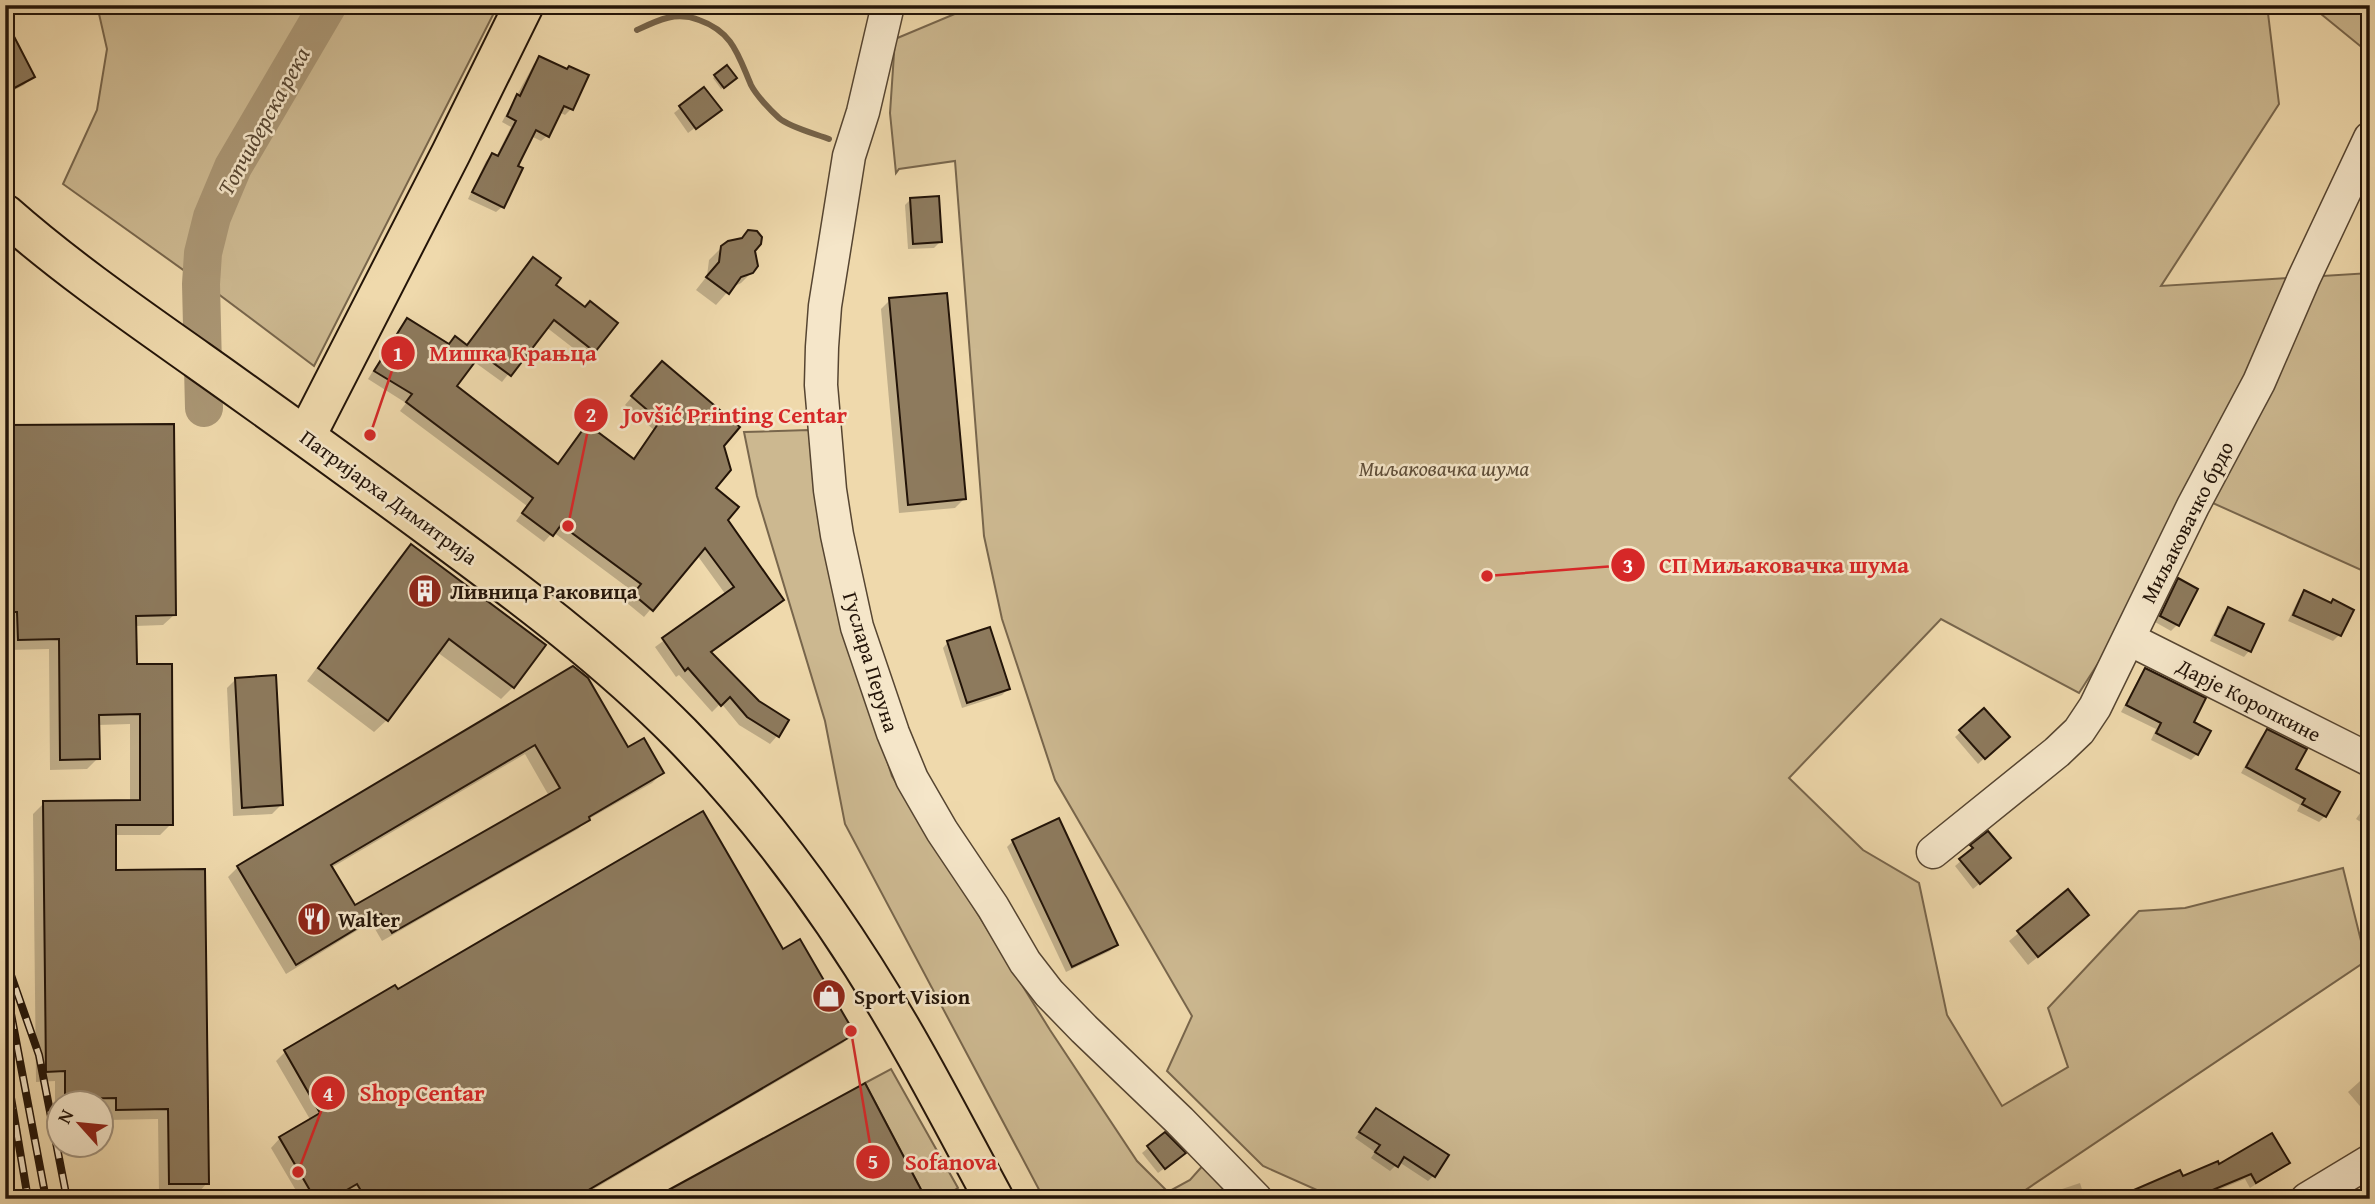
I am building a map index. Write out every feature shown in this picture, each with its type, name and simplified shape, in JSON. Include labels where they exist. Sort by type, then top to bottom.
[{"type":"main road","points":[[306,436],[524,5]]},
{"type":"main road","name":"Патријарха Димитрија","points":[[5,214],[163,335],[306,436],[517,592],[630,685],[718,774],[782,849],[851,947],[915,1053],[994,1199]]},
{"type":"street","name":"Гуслара Перуна","points":[[888,5],[863,112],[849,156],[825,306],[822,347],[821,385],[830,490],[857,627],[892,733],[912,779],[1025,962],[1075,1020],[1256,1199]]},
{"type":"street","name":"Миљаковачко брдо","points":[[1933,852],[2057,752],[2079,731],[2095,707],[2193,506],[2259,382],[2304,278],[2370,138]]},
{"type":"street","name":"Дарје Коропкине","points":[[2129,639],[2370,760]]},
{"type":"street","points":[[2307,1199],[2370,1161]]},
{"type":"green space","points":[[97,5],[320,5],[229,163],[204,221],[189,274],[63,184],[97,110],[107,49]]},
{"type":"green space","points":[[336,5],[498,5],[314,366],[209,287],[215,239],[228,193]]},
{"type":"green space","name":"Миљаковачка шума","points":[[976,5],[2267,5],[2279,104],[2161,286],[2370,273],[2370,574],[2204,499],[2079,693],[1941,619],[1789,778],[1863,850],[1919,883],[1947,1015],[2002,1106],[2068,1067],[2048,1008],[2139,911],[2185,908],[2343,868],[2366,961],[2012,1199],[1337,1199],[1263,1166],[1167,1071],[1192,1016],[1055,780],[1002,619],[984,536],[955,161],[899,169],[896,173],[890,113],[895,39]]},
{"type":"green space","points":[[2310,5],[2370,5],[2370,54]]},
{"type":"green space","points":[[809,430],[839,612],[892,776],[1050,1030],[1137,1161],[1168,1192],[1190,1180],[1206,1162],[1231,1186],[1229,1199],[1044,1199],[845,824],[825,721],[757,496],[744,432]]},
{"type":"green space","points":[[891,1069],[958,1188],[939,1199],[926,1199],[865,1083]]},
{"type":"building","points":[[5,19],[35,77],[5,93]]},
{"type":"building","points":[[539,56],[567,69],[569,66],[589,75],[573,110],[564,106],[549,137],[536,130],[518,166],[523,168],[504,208],[472,192],[492,153],[498,156],[516,121],[507,116]]},
{"type":"building","points":[[727,65],[737,78],[724,88],[714,75]]},
{"type":"building","points":[[704,87],[722,110],[696,129],[679,106]]},
{"type":"building","points":[[939,196],[942,242],[913,244],[910,198]]},
{"type":"building","points":[[748,230],[757,231],[762,237],[761,244],[755,251],[758,266],[753,273],[741,277],[729,294],[706,277],[719,262],[721,246],[728,241],[742,238]]},
{"type":"building","points":[[533,257],[561,278],[556,285],[585,307],[590,301],[618,323],[595,352],[554,320],[511,376],[481,354],[457,386],[558,464],[587,424],[634,459],[660,421],[631,396],[662,361],[740,427],[724,446],[731,470],[716,488],[739,507],[728,520],[784,600],[711,652],[759,701],[789,720],[779,737],[747,717],[730,697],[721,706],[688,668],[685,671],[662,638],[734,587],[705,548],[653,611],[633,594],[641,584],[561,525],[553,536],[522,513],[533,498],[406,402],[412,394],[374,371],[407,318],[449,344],[455,336],[467,345]]},
{"type":"building","points":[[947,293],[966,499],[908,505],[889,298]]},
{"type":"building","points":[[174,424],[176,615],[136,616],[137,664],[172,664],[173,825],[116,825],[116,870],[205,869],[209,1184],[169,1184],[168,1109],[116,1110],[116,1088],[65,1088],[65,1071],[46,1072],[43,801],[140,800],[140,714],[99,715],[100,759],[60,760],[59,639],[18,640],[17,612],[5,612],[5,425]]},
{"type":"building","name":"Ливница Раковица","points":[[411,544],[546,645],[514,688],[449,639],[388,721],[318,668]]},
{"type":"building","points":[[2178,578],[2198,589],[2179,626],[2160,616]]},
{"type":"building","points":[[2304,590],[2331,603],[2333,599],[2354,610],[2341,636],[2293,615]]},
{"type":"building","points":[[2228,607],[2264,624],[2251,652],[2215,635]]},
{"type":"building","points":[[990,627],[1010,689],[967,703],[947,641]]},
{"type":"building","points":[[573,666],[588,678],[628,747],[644,738],[664,773],[589,817],[590,820],[392,933],[381,914],[296,965],[237,866]],"holes":[[[535,745],[560,788],[355,905],[331,865]]]},
{"type":"building","points":[[2145,668],[2206,698],[2194,722],[2211,731],[2198,755],[2156,733],[2161,723],[2126,705]]},
{"type":"building","points":[[276,675],[283,805],[242,808],[235,678]]},
{"type":"building","points":[[1984,708],[2010,737],[1985,759],[1959,730]]},
{"type":"building","points":[[2267,729],[2307,749],[2296,769],[2340,792],[2326,817],[2302,804],[2305,799],[2246,767]]},
{"type":"building","points":[[703,811],[783,949],[800,939],[855,1034],[573,1199],[366,1199],[357,1184],[331,1199],[315,1199],[279,1137],[320,1113],[284,1050],[395,985],[398,989]]},
{"type":"building","points":[[1059,818],[1118,945],[1072,967],[1012,840]]},
{"type":"building","points":[[1988,831],[2011,858],[1980,884],[1959,859],[1973,848],[1970,845]]},
{"type":"building","points":[[2068,889],[2089,915],[2038,957],[2017,931]]},
{"type":"building","points":[[865,1083],[926,1199],[652,1199],[685,1181]]},
{"type":"building","points":[[1376,1108],[1449,1155],[1435,1177],[1404,1157],[1398,1167],[1375,1152],[1380,1145],[1359,1132]]},
{"type":"building","points":[[1165,1132],[1186,1153],[1165,1169],[1147,1146]]},
{"type":"building","points":[[2272,1133],[2290,1163],[2256,1183],[2251,1174],[2191,1199],[2113,1199],[2180,1170],[2183,1176],[2218,1161],[2219,1164]]},
{"type":"waterway","name":"Топчидерска река","points":[[204,408],[201,284],[203,253],[212,217],[233,167],[328,5]]},
{"type":"waterway","points":[[637,30],[660,20],[683,16],[710,25],[720,31],[733,46],[753,89],[775,115],[789,124],[829,139]]},
{"type":"railway","points":[[5,958],[39,1055],[67,1199]]},
{"type":"railway","points":[[5,982],[46,1199]]},
{"type":"railway","points":[[5,1062],[28,1199]]},
{"type":"railway","points":[[5,1186],[7,1199]]},
{"type":"place","name":"Мишка Крањца","points":[[370,435]]},
{"type":"place","name":"Jovšić Printing Centar","points":[[568,526]]},
{"type":"place","name":"СП Миљаковачка шума","points":[[1487,576]]},
{"type":"place","name":"Ливница Раковица","points":[[425,591]]},
{"type":"place","name":"Walter","points":[[314,919]]},
{"type":"place","name":"Sport Vision","points":[[829,996]]},
{"type":"place","name":"Sofanova","points":[[851,1031]]},
{"type":"place","name":"Shop Centar","points":[[298,1172]]}]
